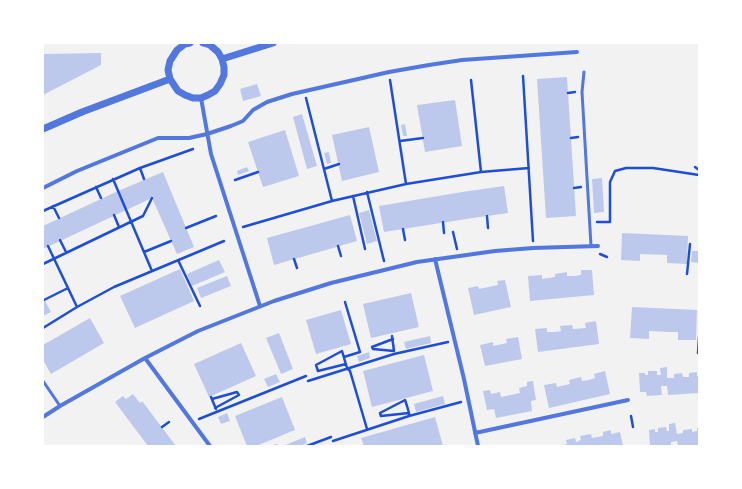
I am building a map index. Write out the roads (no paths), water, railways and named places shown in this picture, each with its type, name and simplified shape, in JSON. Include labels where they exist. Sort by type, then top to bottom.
[{"type":"street","points":[[186,44],[177,50],[170,61],[168,70],[170,79],[178,91],[193,98],[201,98],[215,91],[224,75],[222,58],[218,52],[203,43]]},
{"type":"street","points":[[222,58],[273,43]]},
{"type":"street","points":[[43,188],[77,171],[158,138],[180,138],[207,134],[243,120],[254,110],[267,102],[304,91],[389,72],[462,60],[577,52]]},
{"type":"street","points":[[43,129],[82,112],[170,79]]},
{"type":"street","points":[[201,98],[211,154],[260,306]]},
{"type":"street","points":[[43,418],[60,406],[145,358],[198,331],[260,306],[331,283],[458,255],[533,248],[598,246]]},
{"type":"street","points":[[435,260],[478,446]]},
{"type":"street","points":[[145,358],[210,446]]},
{"type":"street","points":[[475,433],[628,400]]},
{"type":"lane","points":[[584,72],[582,92],[591,246]]},
{"type":"lane","points":[[43,381],[60,406]]}]
